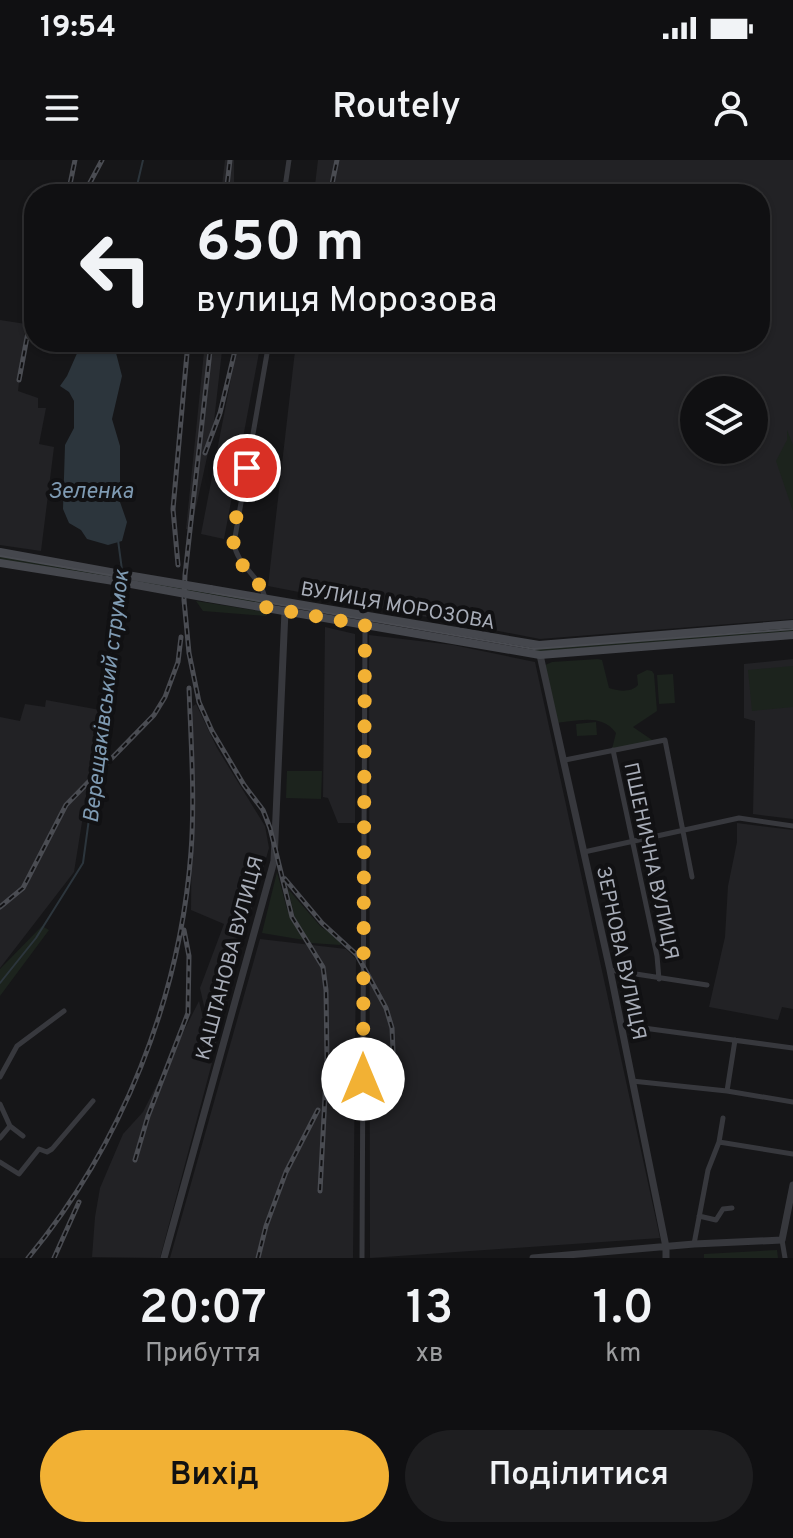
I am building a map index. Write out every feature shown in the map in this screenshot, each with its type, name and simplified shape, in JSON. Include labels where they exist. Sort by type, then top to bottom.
[{"type":"main road","name":"ВУЛИЦЯ МОРОЗОВА","points":[[0,552],[121,578],[407,622],[524,648],[540,655],[793,635]]},
{"type":"main road","name":"ВУЛИЦЯ МОРОЗОВА","points":[[0,563],[121,578]]},
{"type":"main road","name":"ВУЛИЦЯ МОРОЗОВА","points":[[265,602],[285,611],[524,648],[793,624]]},
{"type":"main road","points":[[406,632],[407,622]]},
{"type":"street","points":[[285,184],[289,160]]},
{"type":"street","points":[[265,602],[257,580],[238,558],[234,543],[267,352]]},
{"type":"street","name":"КАШТАНОВА ВУЛИЦЯ","points":[[164,1258],[274,861],[285,611]]},
{"type":"street","points":[[362,1258],[365,625]]},
{"type":"street","name":"ЗЕРНОВА ВУЛИЦЯ","points":[[540,655],[610,970],[666,1258]]},
{"type":"street","points":[[565,760],[665,740],[692,877]]},
{"type":"street","name":"ПШЕНИЧНА ВУЛИЦЯ","points":[[613,750],[657,956],[659,979]]},
{"type":"street","points":[[584,852],[739,818],[793,826]]},
{"type":"street","points":[[610,970],[707,985]]},
{"type":"street","points":[[0,1077],[17,1046],[64,1011]]},
{"type":"street","points":[[621,1025],[793,1048]]},
{"type":"street","points":[[727,1091],[735,1040]]},
{"type":"street","points":[[631,1081],[727,1091],[793,1102]]},
{"type":"street","points":[[0,1162],[19,1174],[39,1149],[47,1152],[52,1149],[93,1101]]},
{"type":"street","points":[[0,1104],[10,1126],[23,1136]]},
{"type":"street","points":[[694,1244],[708,1170],[719,1142],[723,1118]]},
{"type":"street","points":[[0,1138],[10,1126]]},
{"type":"street","points":[[719,1142],[793,1154]]},
{"type":"street","points":[[785,1258],[782,1240],[793,1185]]},
{"type":"street","points":[[699,1216],[716,1220],[723,1209],[732,1208]]},
{"type":"street","points":[[533,1258],[782,1240]]},
{"type":"shaded area","points":[[225,160],[234,160],[234,184],[222,184]]},
{"type":"shaded area","points":[[318,160],[793,160],[793,619],[540,639],[268,586],[295,352],[770,352],[770,184],[315,184]]},
{"type":"shaded area","points":[[0,320],[24,324],[18,391],[38,398],[38,408],[46,408],[39,444],[54,447],[41,551],[0,545]]},
{"type":"shaded area","points":[[204,352],[222,352],[213,430],[191,530],[186,529]]},
{"type":"shaded area","points":[[236,352],[259,352],[224,539],[201,534]]},
{"type":"shaded area","points":[[787,430],[793,445],[793,511],[776,461],[787,440]]},
{"type":"shaded area","points":[[0,555],[262,599],[261,605],[0,561]]},
{"type":"shaded area","points":[[196,601],[266,612],[266,616],[203,611]]},
{"type":"shaded area","points":[[325,627],[355,634],[355,823],[338,823],[328,798],[323,797]]},
{"type":"shaded area","points":[[793,628],[793,633],[526,652],[527,646]]},
{"type":"shaded area","points":[[369,635],[453,645],[535,662],[660,1238],[370,1258]]},
{"type":"shaded area","points":[[793,659],[793,819],[753,814],[755,721],[744,718],[744,664]]},
{"type":"shaded area","points":[[602,660],[609,688],[616,690],[635,688],[638,685],[637,675],[652,671],[657,711],[633,727],[655,742],[612,749],[616,733],[604,723],[589,720],[556,723],[543,666],[552,662]]},
{"type":"shaded area","points":[[793,666],[793,707],[752,711],[748,670]]},
{"type":"shaded area","points":[[673,674],[675,703],[659,704],[657,675]]},
{"type":"shaded area","points":[[46,700],[100,710],[74,872],[0,968],[0,717],[20,721],[25,704],[45,707]]},
{"type":"shaded area","points":[[196,704],[217,748],[265,826],[269,848],[245,932],[228,926],[243,935],[214,1051],[200,988],[224,924],[191,910],[193,706]]},
{"type":"shaded area","points":[[596,722],[597,735],[577,736],[576,724]]},
{"type":"shaded area","points":[[287,771],[322,771],[321,799],[286,798]]},
{"type":"shaded area","points":[[737,823],[793,830],[793,1009],[782,1007],[778,1020],[709,1007],[725,937]]},
{"type":"shaded area","points":[[277,872],[287,909],[304,940],[262,933]]},
{"type":"shaded area","points":[[288,889],[321,927],[343,941],[340,945],[311,943],[295,919]]},
{"type":"shaded area","points":[[42,926],[49,930],[0,996],[0,969]]},
{"type":"shaded area","points":[[260,939],[346,949],[356,959],[353,1258],[170,1258]]},
{"type":"shaded area","points":[[199,1001],[213,1059],[160,1258],[92,1257],[100,1188],[123,1134],[143,1112]]},
{"type":"shaded area","points":[[777,1250],[778,1258],[704,1258],[704,1254]]},
{"type":"water","name":"Зеленка","points":[[78,352],[116,352],[122,376],[112,419],[120,446],[120,502],[127,522],[122,541],[108,545],[87,539],[81,530],[69,523],[63,509],[65,445],[74,428],[74,401],[69,392],[60,386]]},
{"type":"waterway","name":"Верещаківський струмок","points":[[137,184],[143,160]]},
{"type":"waterway","name":"Верещаківський струмок","points":[[118,540],[122,570]]},
{"type":"waterway","name":"Верещаківський струмок","points":[[0,983],[36,938],[83,863],[121,584]]},
{"type":"tram line","points":[[0,556],[534,649],[793,629]]},
{"type":"railway","points":[[70,184],[75,160]]},
{"type":"railway","points":[[89,184],[102,160]]},
{"type":"railway","points":[[227,184],[230,160]]},
{"type":"railway","points":[[332,184],[337,160]]},
{"type":"railway","points":[[19,380],[24,352]]},
{"type":"railway","points":[[178,565],[173,509],[187,352]]},
{"type":"railway","points":[[210,352],[185,575],[189,653],[199,702],[212,731],[244,785],[263,810],[292,917],[323,967],[327,1059],[320,1191]]},
{"type":"railway","points":[[205,453],[220,413],[235,352]]},
{"type":"railway","points":[[0,907],[23,888],[66,805],[154,715],[165,697],[178,662],[181,637]]},
{"type":"railway","points":[[28,1258],[62,1214],[92,1167],[141,1067],[159,1015],[185,907],[191,852],[193,791],[189,688]]},
{"type":"railway","points":[[285,879],[322,923],[357,955],[386,1008],[392,1028],[395,1094]]},
{"type":"railway","points":[[135,1160],[148,1116],[188,1013],[189,956],[184,930]]},
{"type":"railway","points":[[258,1258],[286,1172],[318,1110]]},
{"type":"railway","points":[[54,1258],[79,1202]]},
{"type":"route","points":[[247,468],[234,547],[240,561],[261,585],[266,598],[265,607],[365,625],[363,1079]]}]
